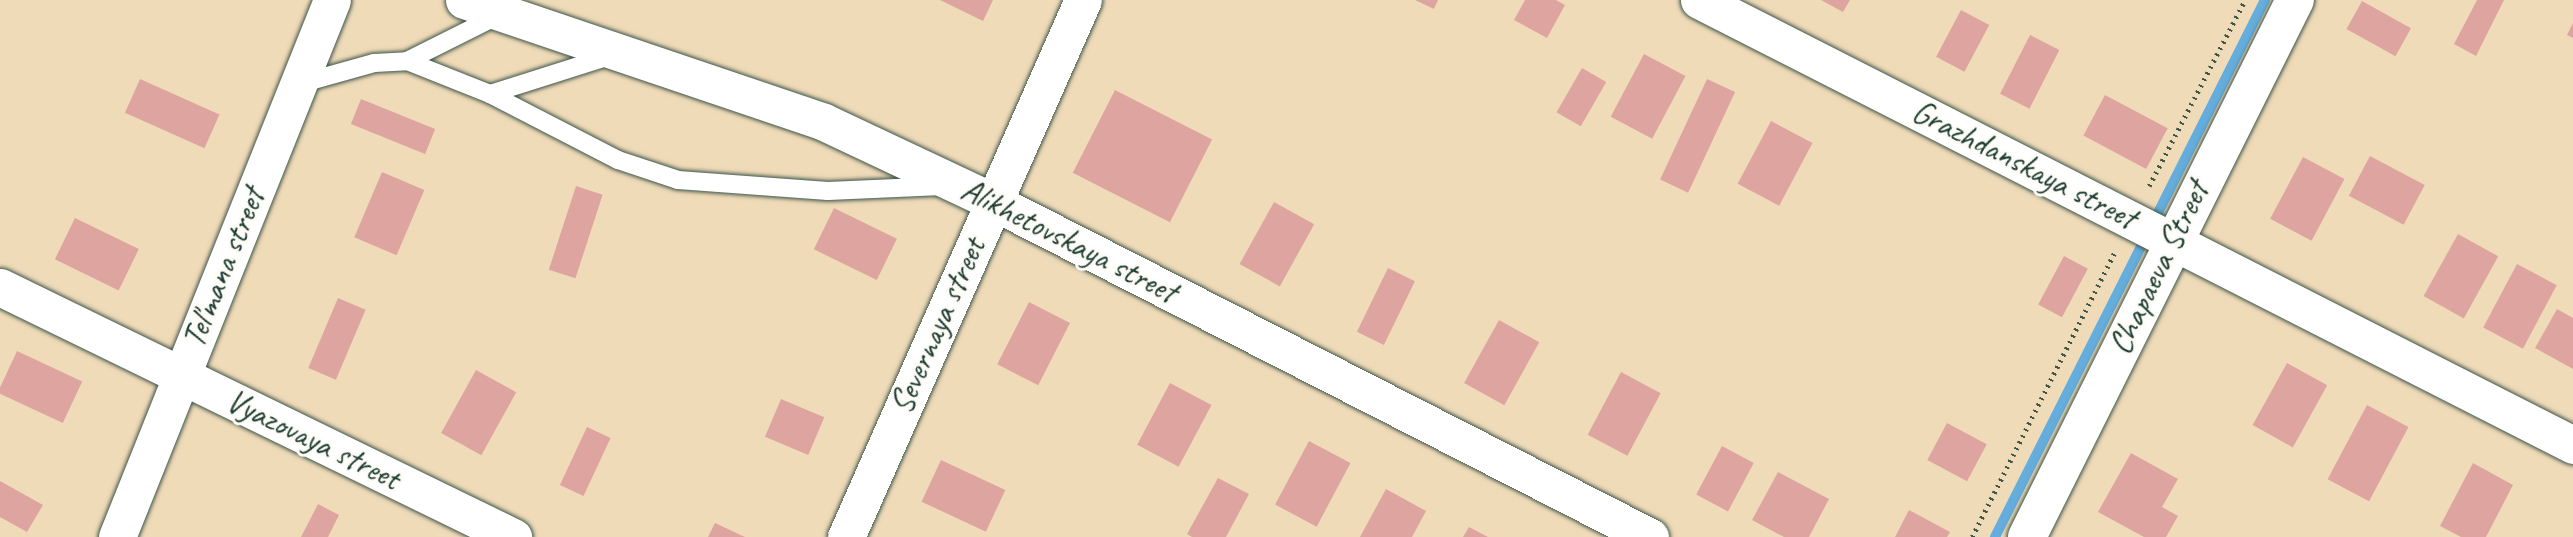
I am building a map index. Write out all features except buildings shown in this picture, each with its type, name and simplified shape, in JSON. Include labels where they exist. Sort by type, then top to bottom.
[{"type":"street","name":"Tel'mana street","points":[[117,537],[332,0]]},
{"type":"street","name":"Alikhetovskaya street","points":[[464,0],[622,51],[824,122],[992,201],[1650,537]]},
{"type":"street","name":"Severnaya street","points":[[846,537],[1083,0]]},
{"type":"street","name":"Grazhdanskaya street","points":[[1699,0],[2573,445]]},
{"type":"street","name":"Chapaeva Street","points":[[2027,537],[2172,241],[2295,0]]},
{"type":"street","name":"Vyazovaya street","points":[[0,287],[513,537]]},
{"type":"lane","points":[[299,84],[374,63],[407,61],[503,13]]},
{"type":"lane","points":[[490,94],[622,51]]},
{"type":"lane","points":[[407,61],[490,94],[618,160],[678,180],[828,191],[960,186]]},
{"type":"path","points":[[1972,537],[2245,0]]},
{"type":"waterway","points":[[1995,537],[2265,0]]}]
